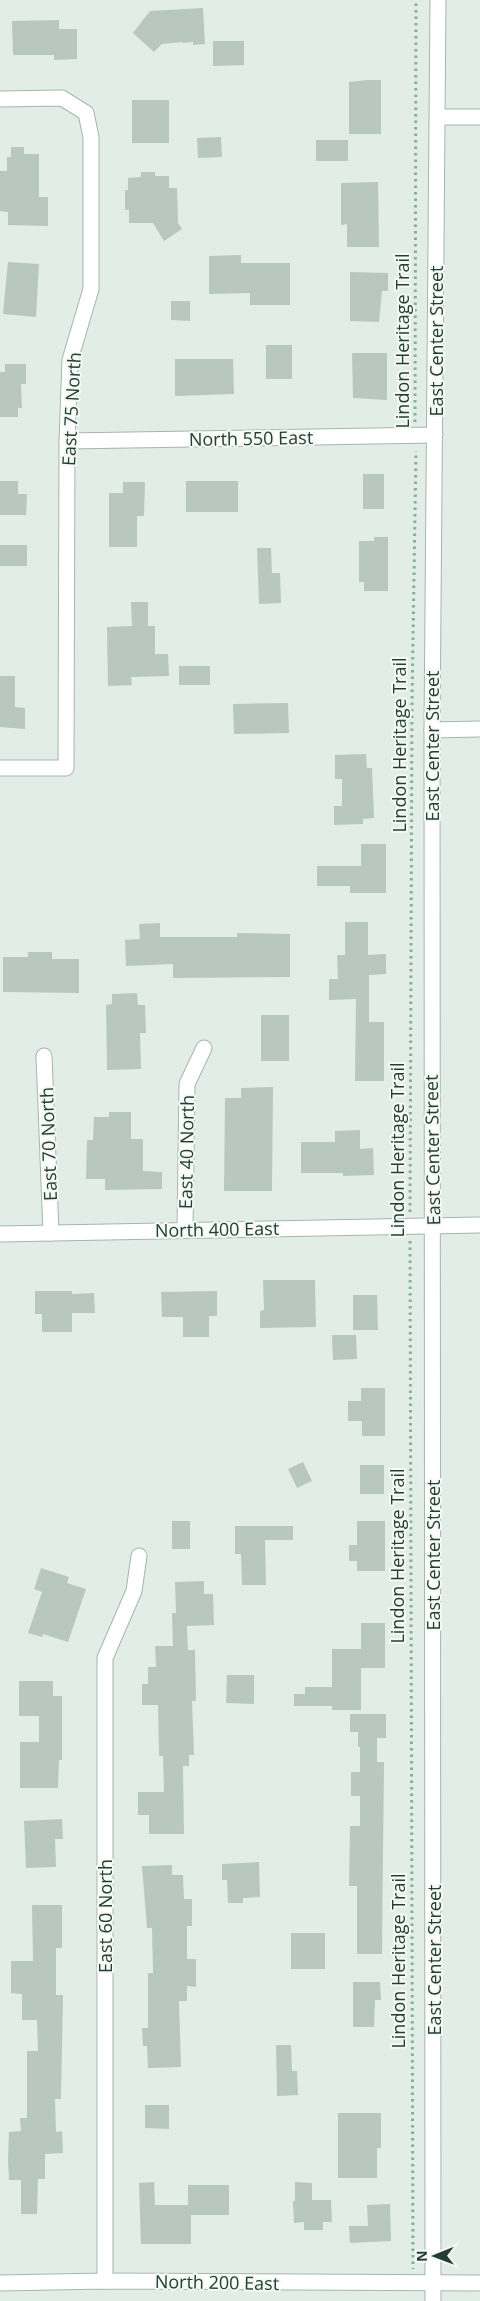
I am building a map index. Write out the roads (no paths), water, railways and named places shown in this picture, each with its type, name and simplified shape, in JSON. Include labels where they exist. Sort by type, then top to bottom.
[{"type":"street","name":"East Center Street","points":[[433,2301],[433,1227],[431,1076],[438,0]]},
{"type":"street","name":"East 75 North","points":[[0,99],[62,98],[86,113],[90,138],[91,289],[70,360],[67,441],[66,768],[0,768]]},
{"type":"street","points":[[438,117],[480,117]]},
{"type":"street","name":"North 550 East","points":[[67,441],[435,435]]},
{"type":"street","points":[[432,730],[480,729]]},
{"type":"street","name":"East 40 North","points":[[185,1230],[187,1084],[204,1048]]},
{"type":"street","name":"East 70 North","points":[[44,1056],[51,1233]]},
{"type":"street","name":"North 400 East","points":[[0,1234],[480,1225]]},
{"type":"street","name":"East 60 North","points":[[104,2281],[105,1658],[134,1592],[140,1556]]},
{"type":"street","name":"North 200 East","points":[[0,2283],[104,2281],[480,2284]]}]
